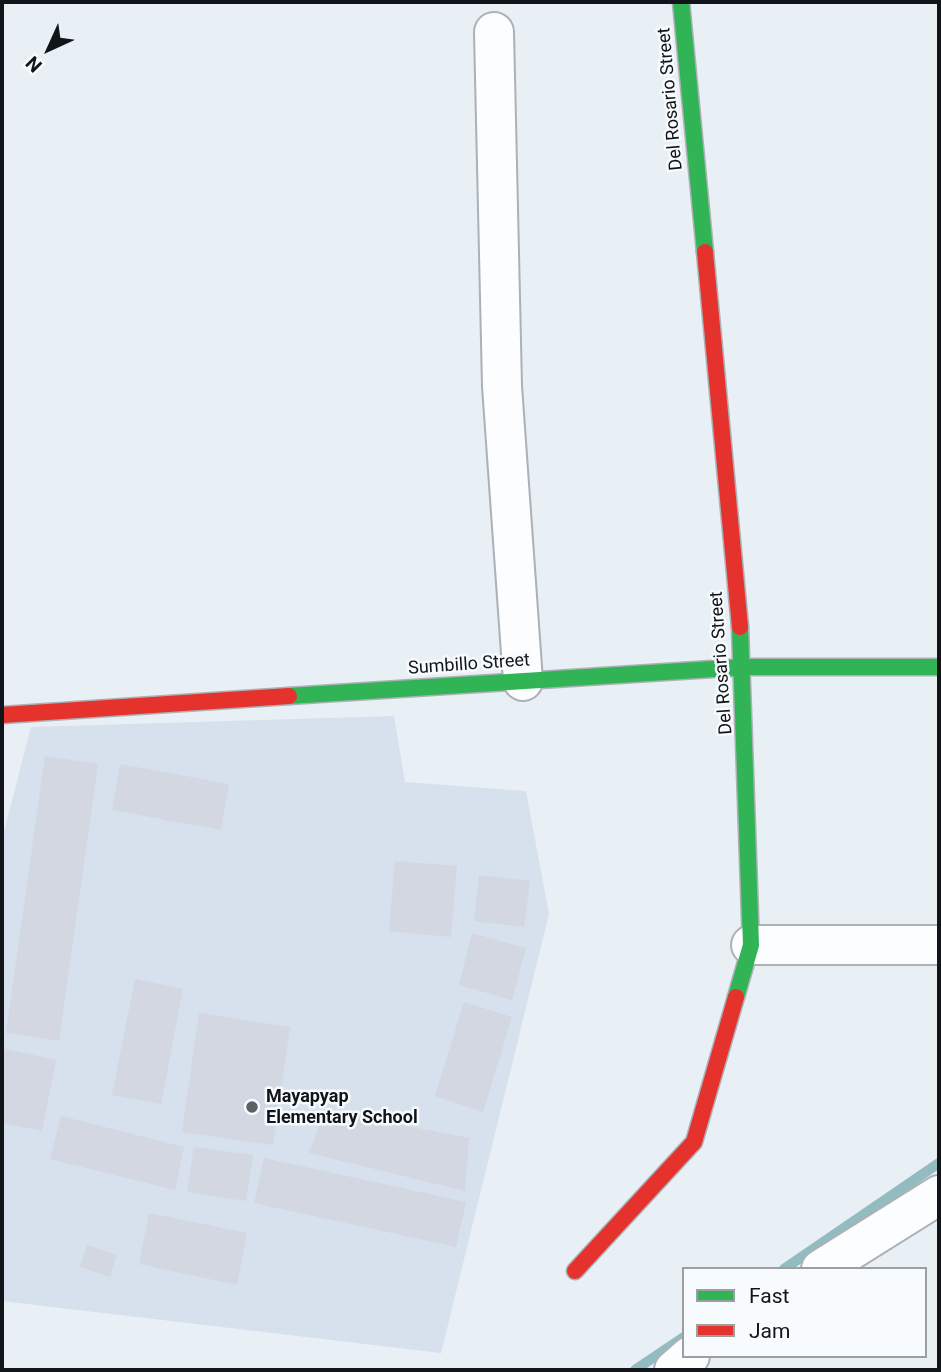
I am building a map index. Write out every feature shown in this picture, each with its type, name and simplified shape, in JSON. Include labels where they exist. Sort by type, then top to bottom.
[{"type":"street","name":"Del Rosario Street","points":[[575,1271],[694,1142],[751,945],[744,667],[681,2]]},
{"type":"street","points":[[494,32],[502,386],[523,681]]},
{"type":"street","name":"Sumbillo Street","points":[[2,715],[744,667],[939,667]]},
{"type":"street","points":[[751,945],[939,945]]},
{"type":"street","points":[[824,1267],[939,1195]]},
{"type":"street","points":[[674,1370],[688,1358]]},
{"type":"shaded area","name":"Mayapyap Elementary School","points":[[394,716],[405,782],[526,791],[549,914],[441,1353],[2,1301],[2,839],[31,727]]},
{"type":"building","points":[[45,756],[98,764],[59,1041],[6,1033]]},
{"type":"building","points":[[120,764],[229,784],[221,830],[112,810]]},
{"type":"building","points":[[395,861],[457,866],[451,937],[389,931]]},
{"type":"building","points":[[479,875],[530,881],[524,927],[474,921]]},
{"type":"building","points":[[472,933],[526,948],[512,1000],[459,985]]},
{"type":"building","points":[[135,979],[183,989],[161,1104],[112,1095]]},
{"type":"building","points":[[464,1002],[512,1017],[483,1112],[435,1096]]},
{"type":"building","points":[[199,1013],[290,1027],[273,1145],[182,1132]]},
{"type":"building","points":[[2,1048],[56,1060],[42,1131],[2,1123]]},
{"type":"building","points":[[325,1110],[469,1138],[465,1191],[309,1153]]},
{"type":"building","points":[[61,1116],[184,1147],[175,1190],[50,1159]]},
{"type":"building","points":[[194,1147],[253,1155],[246,1201],[187,1192]]},
{"type":"building","points":[[264,1158],[466,1202],[456,1247],[254,1203]]},
{"type":"building","points":[[149,1213],[247,1233],[237,1285],[139,1264]]},
{"type":"building","points":[[87,1245],[117,1255],[110,1277],[80,1267]]},
{"type":"waterway","points":[[787,1267],[939,1163]]},
{"type":"waterway","points":[[635,1370],[682,1338]]},
{"type":"traffic: fast","points":[[681,2],[705,252]]},
{"type":"traffic: fast","points":[[736,997],[751,945],[740,627]]},
{"type":"traffic: fast","points":[[289,696],[744,667],[939,667]]},
{"type":"traffic: jam","points":[[705,252],[740,627]]},
{"type":"traffic: jam","points":[[2,715],[289,696]]},
{"type":"traffic: jam","points":[[575,1271],[694,1142],[736,997]]},
{"type":"place","name":"Mayapyap Elementary School","points":[[252,1107]]}]
